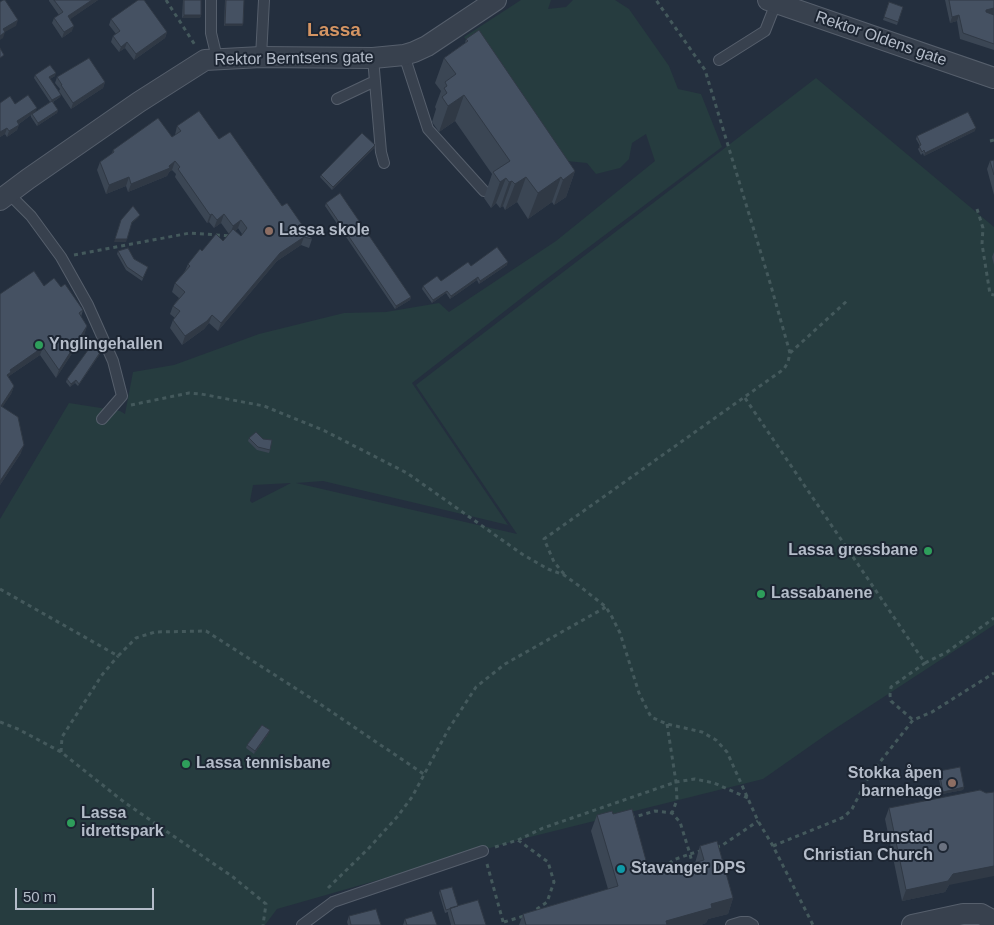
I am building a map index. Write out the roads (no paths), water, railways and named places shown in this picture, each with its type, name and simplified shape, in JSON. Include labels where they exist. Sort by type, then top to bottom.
[{"type":"street","name":"Rektor Berntsens gate","points":[[4,197],[130,108],[211,59],[261,57],[373,58],[404,55],[426,46],[496,0]]},
{"type":"street","name":"Rektor Oldens gate","points":[[772,1],[994,78]]},
{"type":"street","points":[[912,925],[963,914],[981,914],[994,921]]},
{"type":"lane","points":[[211,0],[211,59]]},
{"type":"lane","points":[[261,57],[264,0]]},
{"type":"lane","points":[[720,60],[765,31],[772,1]]},
{"type":"lane","points":[[404,55],[428,129],[484,191]]},
{"type":"lane","points":[[373,58],[381,152],[384,163]]},
{"type":"lane","points":[[337,99],[375,81]]},
{"type":"lane","points":[[4,197],[31,216],[61,257],[88,304],[113,361],[122,396],[102,420]]},
{"type":"lane","points":[[302,925],[333,902],[483,851]]},
{"type":"lane","points":[[731,925],[748,922],[753,925]]},
{"type":"place","name":"Lassa skole","points":[[269,231]]},
{"type":"place","name":"Ynglingehallen","points":[[39,345]]},
{"type":"place","name":"Lassa gressbane","points":[[928,551]]},
{"type":"place","name":"Lassabanene","points":[[761,594]]},
{"type":"place","name":"Lassa tennisbane","points":[[186,764]]},
{"type":"place","name":"Stokka åpen barnehage","points":[[952,783]]},
{"type":"place","name":"Lassa idrettspark","points":[[71,823]]},
{"type":"place","name":"Brunstad Christian Church","points":[[943,847]]},
{"type":"place","name":"Stavanger DPS","points":[[621,869]]},
{"type":"district","name":"Lassa","points":[[334,31]]}]
